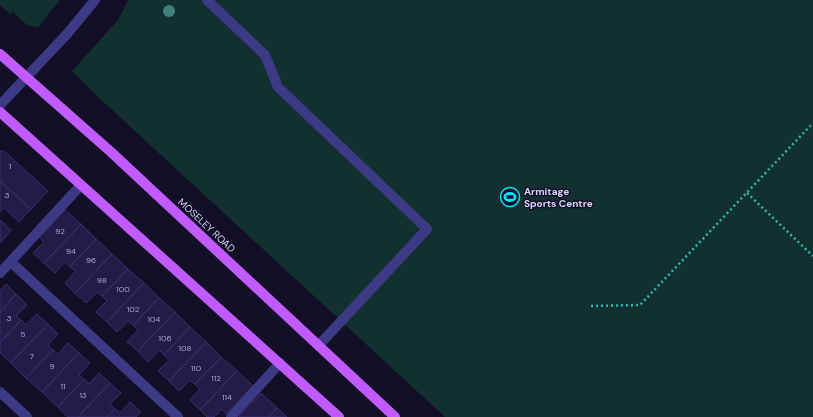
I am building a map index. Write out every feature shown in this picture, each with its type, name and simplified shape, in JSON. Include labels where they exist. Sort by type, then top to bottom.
[{"type":"main road","name":"MOSELEY ROAD","points":[[0,54],[111,152],[395,417]]},
{"type":"main road","points":[[0,112],[339,417]]},
{"type":"street","points":[[0,105],[67,34],[95,0]]},
{"type":"street","points":[[207,0],[265,55],[278,87],[427,228],[318,346]]},
{"type":"street","points":[[0,273],[81,185]]},
{"type":"street","points":[[11,262],[178,417]]},
{"type":"street","points":[[231,417],[280,363]]},
{"type":"street","points":[[0,392],[27,417]]},
{"type":"path","points":[[591,306],[640,305],[813,123]]},
{"type":"path","points":[[746,193],[813,256]]},
{"type":"green space","points":[[0,0],[60,0],[38,27],[28,26],[13,12],[10,14],[0,5]]},
{"type":"green space","name":"Armitage Sports Centre","points":[[128,0],[813,0],[813,417],[445,417],[97,96],[72,71],[118,20]]},
{"type":"building","points":[[0,151],[4,151],[48,191],[31,209],[0,181]]},
{"type":"building","points":[[0,181],[31,209],[19,222],[4,208],[0,212]]},
{"type":"building","points":[[65,210],[81,224],[44,263],[33,253],[44,242],[39,237]]},
{"type":"building","points":[[0,220],[11,230],[0,243]]},
{"type":"building","points":[[81,224],[96,239],[70,267],[65,262],[55,273],[44,263]]},
{"type":"building","points":[[96,239],[112,254],[75,293],[65,283],[76,271],[70,267]]},
{"type":"building","points":[[112,254],[128,269],[102,296],[97,292],[86,303],[75,293]]},
{"type":"building","points":[[128,269],[144,283],[107,322],[96,312],[107,301],[102,296]]},
{"type":"building","points":[[144,283],[159,298],[133,325],[128,321],[117,332],[107,322]]},
{"type":"building","points":[[6,284],[16,294],[0,312],[0,291]]},
{"type":"building","points":[[16,294],[27,305],[16,316],[21,320],[0,343],[0,312]]},
{"type":"building","points":[[159,298],[175,312],[138,351],[127,342],[138,330],[133,325]]},
{"type":"building","points":[[175,312],[190,327],[164,355],[159,350],[148,362],[138,351]]},
{"type":"building","points":[[37,314],[48,324],[11,363],[0,353],[0,343],[21,320],[26,325]]},
{"type":"building","points":[[48,324],[58,334],[48,345],[53,350],[26,378],[11,363]]},
{"type":"building","points":[[190,327],[206,342],[169,381],[158,371],[169,360],[164,355]]},
{"type":"building","points":[[206,342],[221,357],[195,384],[190,380],[179,391],[169,381]]},
{"type":"building","points":[[68,343],[79,353],[42,392],[26,378],[53,350],[58,354]]},
{"type":"building","points":[[79,353],[90,363],[79,375],[84,379],[58,407],[42,392]]},
{"type":"building","points":[[221,357],[237,371],[200,410],[190,400],[200,389],[195,384]]},
{"type":"building","points":[[237,371],[253,386],[226,414],[222,409],[214,417],[207,417],[200,410]]},
{"type":"building","points":[[99,373],[110,383],[78,417],[68,417],[58,407],[84,379],[89,384]]},
{"type":"building","points":[[110,383],[121,393],[110,404],[115,409],[107,417],[78,417]]},
{"type":"building","points":[[261,393],[277,408],[268,417],[239,417]]},
{"type":"building","points":[[130,402],[141,412],[136,417],[107,417],[115,409],[120,413]]},
{"type":"building","points":[[277,408],[287,417],[268,417]]},
{"type":"place","name":"Armitage Sports Centre","points":[[510,197]]}]
